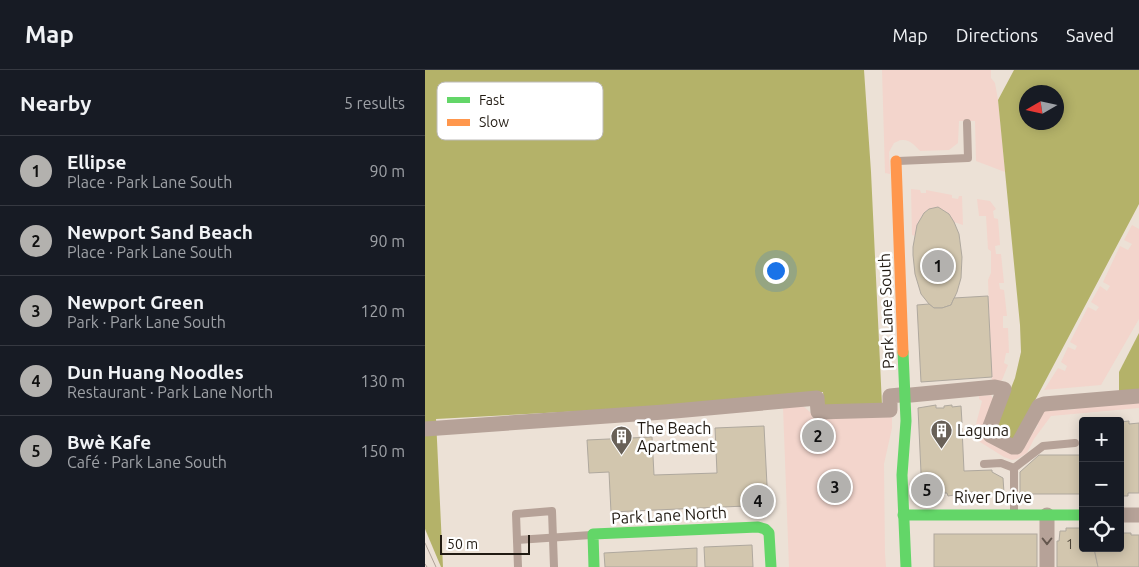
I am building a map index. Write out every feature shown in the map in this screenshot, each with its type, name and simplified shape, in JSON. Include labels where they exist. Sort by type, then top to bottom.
[{"type":"street","name":"Park Lane South","points":[[896,161],[906,421],[902,465],[906,567]]},
{"type":"street","points":[[431,429],[663,412],[817,398],[818,412],[890,410],[890,396],[995,388],[1005,389],[989,433],[1016,447],[1039,406],[1139,396]]},
{"type":"street","name":"River Drive","points":[[903,515],[1079,515]]},
{"type":"street","points":[[1047,515],[1047,567]]},
{"type":"street","points":[[1124,515],[1139,515]]},
{"type":"street","name":"Park Lane North","points":[[593,534],[762,527],[770,536],[771,567]]},
{"type":"street","points":[[593,534],[594,567]]},
{"type":"lane","name":"Park Lane South","points":[[896,161],[968,158],[967,123]]},
{"type":"lane","points":[[1014,468],[1043,446],[1075,443]]},
{"type":"lane","points":[[984,464],[1001,463],[1014,468]]},
{"type":"lane","points":[[1014,468],[1014,515]]},
{"type":"lane","points":[[518,567],[516,514],[552,512],[554,567]]},
{"type":"lane","points":[[517,540],[593,534]]},
{"type":"shaded area","points":[[425,70],[864,70],[871,172],[882,405],[824,406],[823,392],[786,394],[692,405],[436,419],[443,567],[425,567]]},
{"type":"shaded area","points":[[882,70],[991,70],[991,78],[995,83],[998,100],[1005,172],[976,161],[975,121],[959,121],[958,143],[949,150],[920,151],[905,140],[894,143],[889,152],[890,174],[885,173]]},
{"type":"shaded area","points":[[1014,70],[1139,70],[1139,204],[1013,442],[994,431],[1015,378],[1021,352],[998,100]]},
{"type":"shaded area","points":[[911,189],[920,190],[921,193],[926,193],[926,190],[952,195],[952,198],[958,199],[959,196],[962,196],[963,225],[954,222],[949,214],[938,207],[929,209],[923,214],[915,236],[912,235]]},
{"type":"shaded area","points":[[977,199],[990,201],[996,209],[993,211],[994,218],[998,219],[1000,245],[995,246],[996,254],[1001,254],[1004,283],[999,283],[1000,289],[1004,290],[1007,316],[1003,316],[1003,328],[1008,328],[1009,353],[1006,353],[1004,363],[1008,365],[1002,380],[992,384],[988,280],[991,273],[991,251],[988,249],[986,216],[979,216]]},
{"type":"shaded area","points":[[1132,225],[1139,229],[1139,319],[1101,385],[1044,390],[1058,368],[1065,371],[1067,366],[1061,362],[1068,347],[1075,350],[1077,346],[1070,342],[1088,307],[1096,311],[1099,307],[1091,302],[1100,286],[1107,291],[1110,286],[1103,282],[1120,246],[1128,250],[1132,244],[1124,240]]},
{"type":"shaded area","points":[[1139,333],[1139,393],[1119,395],[1119,372]]},
{"type":"shaded area","points":[[991,395],[993,399],[1033,433],[1038,425],[1035,422],[1042,409],[1068,407],[1068,410],[1076,409],[1076,405],[1139,400],[1139,408],[1051,416],[1034,439],[1027,453],[1012,460],[980,442],[977,437],[975,428],[982,401],[979,399],[979,396]]},
{"type":"shaded area","points":[[783,407],[804,407],[813,418],[892,417],[892,428],[884,464],[886,567],[789,567]]},
{"type":"pier","points":[[425,529],[441,567],[425,567]]},
{"type":"building","points":[[938,207],[949,214],[954,222],[959,234],[962,257],[961,278],[951,305],[934,308],[921,294],[915,274],[913,247],[917,225],[924,213],[929,209]]},
{"type":"building","points":[[988,296],[992,377],[921,382],[917,305],[929,304],[934,308],[942,308],[951,305],[954,298]]},
{"type":"building","name":"Laguna","points":[[936,405],[936,408],[952,405],[952,407],[961,406],[962,423],[960,423],[962,428],[964,471],[992,470],[992,472],[1003,478],[1004,493],[974,496],[973,492],[954,493],[954,495],[948,496],[947,493],[940,493],[940,496],[932,496],[932,493],[922,494],[918,408]]},
{"type":"building","points":[[1129,421],[1129,424],[1139,423],[1139,493],[1128,493],[1128,496],[1124,496],[1124,422]]},
{"type":"building","name":"The Beach Apartment","points":[[764,426],[768,505],[611,512],[609,472],[589,473],[587,440],[652,437],[654,475],[717,473],[715,428]]},
{"type":"building","points":[[1039,455],[1079,455],[1079,494],[1020,494],[1020,472]]},
{"type":"building","points":[[1066,528],[1079,528],[1079,552],[1095,552],[1098,567],[1057,567],[1057,541],[1059,541],[1060,531],[1066,531]]},
{"type":"building","points":[[1124,533],[1139,535],[1139,567],[1098,567],[1095,552],[1124,552]]},
{"type":"building","points":[[934,534],[1037,534],[1037,567],[934,567]]},
{"type":"building","points":[[752,545],[753,567],[705,567],[704,547]]},
{"type":"building","points":[[697,548],[697,567],[605,567],[604,553]]},
{"type":"tram line","points":[[425,543],[436,567]]},
{"type":"traffic: fast","points":[[903,352],[906,421],[902,475],[906,567]]},
{"type":"traffic: fast","points":[[903,515],[1079,515]]},
{"type":"traffic: fast","points":[[594,567],[593,534],[758,527],[765,529],[769,533],[771,567]]},
{"type":"traffic: slow","points":[[896,161],[903,352]]},
{"type":"place","name":"Ellipse","points":[[938,266]]},
{"type":"place","name":"Newport Sand Beach","points":[[818,436]]},
{"type":"place","name":"Laguna","points":[[941,449]]},
{"type":"place","name":"The Beach Apartment","points":[[621,456]]},
{"type":"place","name":"Newport Green","points":[[835,487]]},
{"type":"place","name":"Bwè Kafe","points":[[927,490]]},
{"type":"place","name":"Dun Huang Noodles","points":[[758,501]]}]
